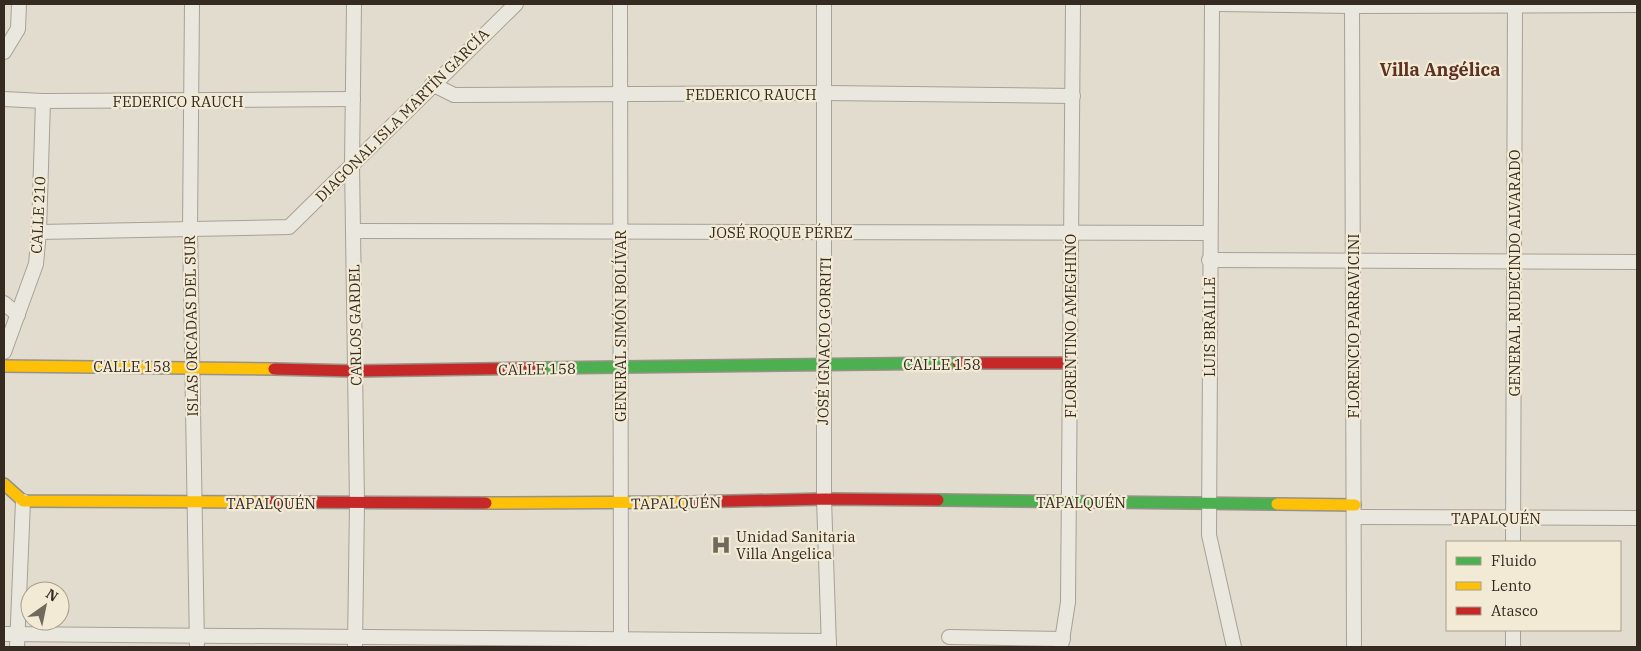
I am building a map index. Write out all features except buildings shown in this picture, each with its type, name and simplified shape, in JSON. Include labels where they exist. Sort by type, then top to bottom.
[{"type":"street","points":[[4,52],[18,29],[19,4]]},
{"type":"street","name":"ISLAS ORCADAS DEL SUR","points":[[192,4],[190,229],[197,642]]},
{"type":"street","name":"CARLOS GARDEL","points":[[354,4],[352,164],[356,503],[355,642]]},
{"type":"street","name":"DIAGONAL ISLA MARTÍN GARCÍA","points":[[190,229],[289,227],[432,84],[516,4]]},
{"type":"street","name":"GENERAL SIMÓN BOLÍVAR","points":[[620,4],[619,368],[621,643]]},
{"type":"street","name":"JOSÉ IGNACIO GORRITI","points":[[824,4],[826,93],[826,232],[823,364],[824,499],[829,644]]},
{"type":"street","name":"FLORENTINO AMEGHINO","points":[[1062,643],[1068,602],[1070,502],[1073,4]]},
{"type":"street","name":"LUIS BRAILLE","points":[[1212,4],[1209,233],[1209,535],[1234,647]]},
{"type":"street","points":[[1218,4],[1637,5]]},
{"type":"street","name":"GENERAL RUDECINDO ALVARADO","points":[[1513,541],[1515,4]]},
{"type":"street","name":"FLORENCIO PARRAVICINI","points":[[1352,5],[1354,647]]},
{"type":"street","name":"FEDERICO RAUCH","points":[[432,84],[454,95],[826,93],[1073,96]]},
{"type":"street","name":"FEDERICO RAUCH","points":[[4,99],[43,101],[190,101],[353,99]]},
{"type":"street","name":"CALLE 210","points":[[4,352],[36,264],[39,232],[43,101]]},
{"type":"street","points":[[39,232],[190,229]]},
{"type":"street","name":"JOSÉ ROQUE PÉREZ","points":[[353,231],[1209,233]]},
{"type":"street","points":[[1209,260],[1637,262]]},
{"type":"street","points":[[4,304],[18,315]]},
{"type":"street","name":"CALLE 158","points":[[4,366],[192,366],[355,371],[823,364],[1070,363]]},
{"type":"street","points":[[4,484],[24,501],[11,633],[17,647]]},
{"type":"street","name":"TAPALQUÉN","points":[[24,501],[620,504],[824,499],[1209,502],[1513,518],[1637,518]]},
{"type":"street","points":[[1513,631],[1513,647]]},
{"type":"street","points":[[11,633],[197,642],[829,644]]},
{"type":"street","points":[[949,637],[1062,643]]},
{"type":"traffic: fast","points":[[541,368],[958,363]]},
{"type":"traffic: fast","points":[[938,500],[1277,504]]},
{"type":"traffic: slow","points":[[4,366],[274,369]]},
{"type":"traffic: slow","points":[[4,484],[23,501],[269,502]]},
{"type":"traffic: slow","points":[[486,503],[691,502]]},
{"type":"traffic: slow","points":[[1277,504],[1355,505]]},
{"type":"traffic: jam","points":[[958,363],[1070,363]]},
{"type":"traffic: jam","points":[[274,369],[355,371],[541,368]]},
{"type":"traffic: jam","points":[[691,502],[824,499],[938,500]]},
{"type":"traffic: jam","points":[[269,502],[486,503]]},
{"type":"place","name":"Unidad Sanitaria Villa Angelica","points":[[721,545]]},
{"type":"district","name":"Villa Angélica","points":[[1440,69]]}]
